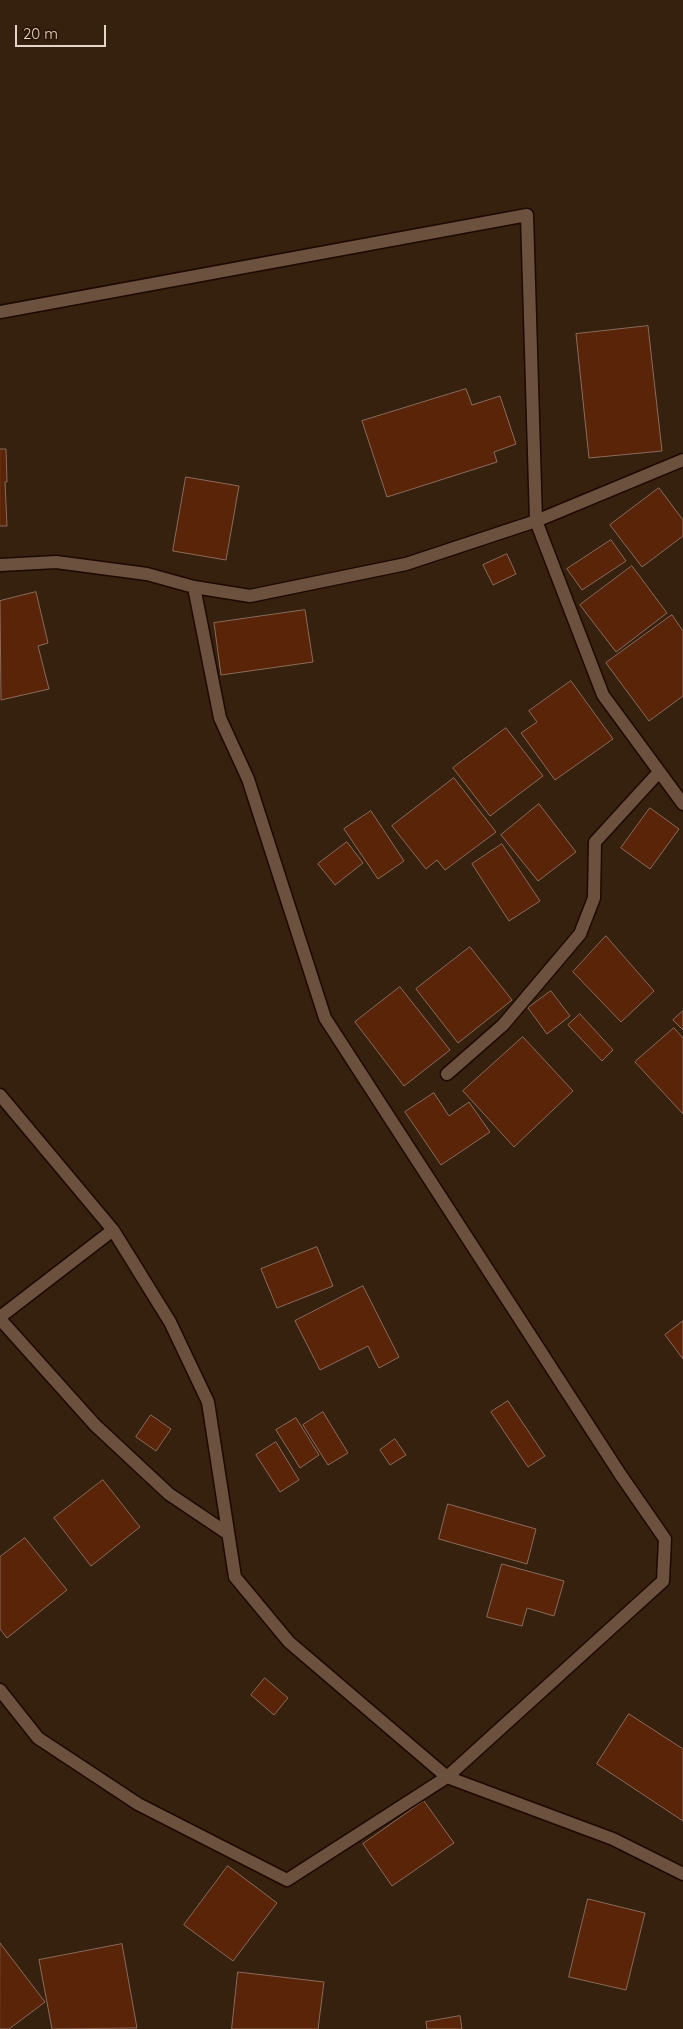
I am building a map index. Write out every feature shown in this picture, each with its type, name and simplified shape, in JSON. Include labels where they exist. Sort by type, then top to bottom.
[{"type":"street","points":[[0,312],[527,215],[536,521],[603,695],[683,804]]},
{"type":"street","points":[[0,565],[56,562],[147,574],[194,587],[250,596],[406,564],[536,521],[683,460]]},
{"type":"street","points":[[0,1690],[38,1738],[138,1804],[287,1880],[447,1776],[663,1581],[666,1539],[620,1474],[326,1018],[248,779],[220,718],[194,587]]},
{"type":"street","points":[[447,1074],[503,1026],[580,934],[594,898],[596,842],[659,772]]},
{"type":"street","points":[[0,1095],[113,1230],[170,1322],[208,1402],[235,1577],[289,1642],[447,1776],[613,1839],[683,1874]]},
{"type":"street","points":[[113,1230],[0,1318],[102,1432],[169,1494],[227,1533]]},
{"type":"building","points":[[648,326],[662,451],[589,458],[576,334]]},
{"type":"building","points":[[466,389],[472,405],[500,396],[516,444],[494,452],[497,462],[387,497],[362,421]]},
{"type":"building","points":[[0,449],[6,449],[7,526],[0,526]]},
{"type":"building","points":[[186,477],[239,486],[226,560],[173,551]]},
{"type":"building","points":[[659,488],[683,520],[683,536],[642,567],[610,525]]},
{"type":"building","points":[[611,540],[626,561],[582,590],[567,569]]},
{"type":"building","points":[[507,554],[516,574],[493,585],[483,565]]},
{"type":"building","points":[[632,566],[667,613],[616,652],[580,605]]},
{"type":"building","points":[[36,592],[48,643],[38,646],[49,689],[1,700],[0,601]]},
{"type":"building","points":[[305,610],[313,662],[221,675],[214,623]]},
{"type":"building","points":[[672,615],[683,631],[683,696],[649,721],[606,663]]},
{"type":"building","points":[[571,681],[613,739],[555,780],[521,733],[537,722],[529,711]]},
{"type":"building","points":[[506,728],[543,776],[490,816],[453,768]]},
{"type":"building","points":[[454,778],[496,832],[445,870],[437,860],[426,869],[392,826]]},
{"type":"building","points":[[539,804],[576,852],[538,881],[501,835]]},
{"type":"building","points":[[650,808],[679,829],[650,869],[621,848]]},
{"type":"building","points":[[371,811],[404,861],[378,879],[344,829]]},
{"type":"building","points":[[347,842],[363,863],[335,885],[318,864]]},
{"type":"building","points":[[502,844],[540,901],[509,921],[472,864]]},
{"type":"building","points":[[606,936],[654,991],[621,1022],[573,972]]},
{"type":"building","points":[[470,947],[512,1000],[458,1043],[416,989]]},
{"type":"building","points":[[400,987],[450,1050],[404,1086],[355,1022]]},
{"type":"building","points":[[551,991],[570,1016],[547,1034],[528,1008]]},
{"type":"building","points":[[683,1011],[683,1030],[673,1020]]},
{"type":"building","points":[[580,1014],[613,1050],[602,1061],[568,1025]]},
{"type":"building","points":[[674,1028],[683,1038],[683,1114],[635,1062]]},
{"type":"building","points":[[523,1037],[573,1091],[514,1147],[463,1091]]},
{"type":"building","points":[[434,1093],[449,1116],[469,1102],[490,1132],[441,1165],[405,1112]]},
{"type":"building","points":[[317,1247],[333,1286],[277,1308],[261,1269]]},
{"type":"building","points":[[363,1286],[399,1357],[379,1368],[368,1346],[320,1370],[295,1321]]},
{"type":"building","points":[[683,1321],[683,1359],[665,1335]]},
{"type":"building","points":[[508,1401],[545,1456],[528,1467],[491,1412]]},
{"type":"building","points":[[323,1412],[348,1453],[328,1465],[303,1425]]},
{"type":"building","points":[[151,1415],[171,1429],[156,1451],[136,1437]]},
{"type":"building","points":[[296,1418],[319,1455],[300,1468],[276,1430]]},
{"type":"building","points":[[395,1439],[406,1455],[390,1465],[380,1450]]},
{"type":"building","points":[[276,1442],[299,1480],[280,1492],[256,1455]]},
{"type":"building","points":[[103,1480],[140,1527],[91,1566],[54,1518]]},
{"type":"building","points":[[448,1504],[536,1529],[527,1564],[439,1539]]},
{"type":"building","points":[[25,1538],[67,1590],[7,1638],[0,1629],[0,1557]]},
{"type":"building","points":[[502,1564],[564,1581],[554,1616],[527,1608],[522,1626],[487,1617]]},
{"type":"building","points":[[265,1678],[288,1698],[274,1715],[251,1695]]},
{"type":"building","points":[[629,1714],[683,1749],[683,1821],[597,1764]]},
{"type":"building","points":[[424,1801],[454,1843],[392,1886],[363,1844]]},
{"type":"building","points":[[228,1866],[277,1903],[233,1961],[184,1925]]},
{"type":"building","points":[[588,1899],[645,1913],[626,1990],[569,1977]]},
{"type":"building","points":[[0,1943],[45,2002],[9,2029],[0,2029]]},
{"type":"building","points":[[122,1944],[137,2028],[52,2029],[39,1960]]},
{"type":"building","points":[[238,1972],[324,1982],[318,2029],[232,2029]]},
{"type":"building","points":[[460,2016],[462,2029],[427,2029],[426,2022]]}]
